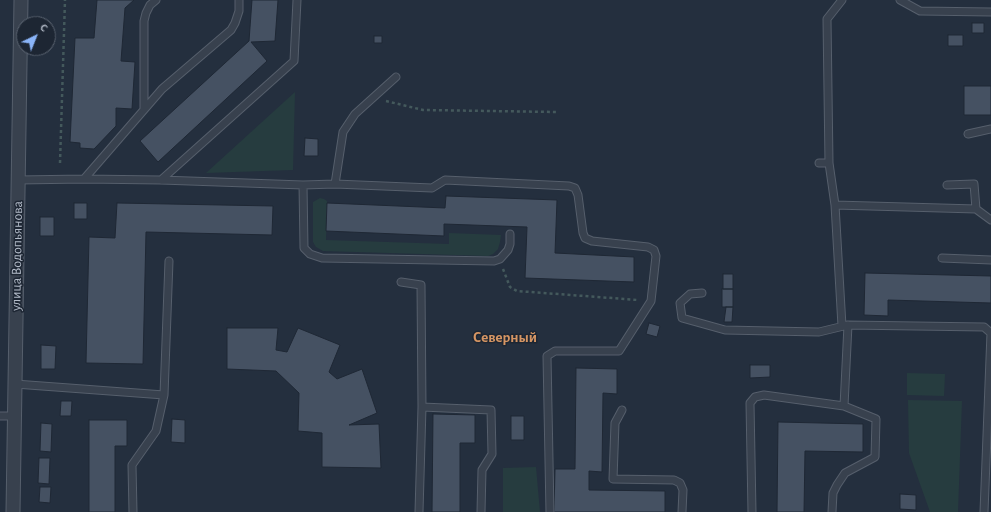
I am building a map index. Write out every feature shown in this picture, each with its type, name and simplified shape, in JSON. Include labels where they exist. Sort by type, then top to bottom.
[{"type":"street","name":"улица Водопьянова","points":[[13,512],[20,0]]},
{"type":"lane","points":[[144,108],[144,21],[146,13],[156,0]]},
{"type":"lane","points":[[84,179],[162,89],[231,30],[239,11],[239,0]]},
{"type":"lane","points":[[161,180],[294,61],[297,0]]},
{"type":"lane","points":[[842,0],[827,19],[829,163],[831,185],[836,205],[845,325],[844,406]]},
{"type":"lane","points":[[900,0],[920,11],[991,12]]},
{"type":"lane","points":[[335,184],[343,132],[355,114],[396,77]]},
{"type":"lane","points":[[968,134],[991,129]]},
{"type":"lane","points":[[819,163],[829,163]]},
{"type":"lane","points":[[18,180],[161,180],[432,188],[445,180],[569,186],[575,188],[578,195],[585,238],[592,241],[648,247],[654,250],[656,256],[651,301],[619,352],[555,351],[547,356],[550,512]]},
{"type":"lane","points":[[947,186],[974,184],[976,209]]},
{"type":"lane","points":[[303,185],[304,248],[310,254],[322,258],[494,262],[500,259],[508,250],[510,244],[510,234]]},
{"type":"lane","points":[[836,205],[976,209],[991,220]]},
{"type":"lane","points":[[942,258],[991,260]]},
{"type":"lane","points":[[133,512],[132,465],[156,431],[164,395],[169,261]]},
{"type":"lane","points":[[401,282],[421,285],[422,407],[419,512]]},
{"type":"lane","points":[[702,293],[690,294],[680,303],[682,318],[725,330],[819,332],[845,325],[984,327],[991,333],[984,512]]},
{"type":"lane","points":[[15,384],[164,395]]},
{"type":"lane","points":[[752,512],[750,402],[756,397],[764,394],[844,406],[876,419],[875,456],[845,473],[836,485],[833,493],[832,512]]},
{"type":"lane","points":[[422,407],[491,410],[492,454],[482,470],[481,512]]},
{"type":"lane","points":[[622,410],[614,423],[613,479],[674,480],[680,483],[683,490],[682,512]]},
{"type":"lane","points":[[0,416],[14,416]]},
{"type":"path","points":[[60,162],[65,0]]},
{"type":"path","points":[[372,98],[423,110],[556,112]]},
{"type":"path","points":[[500,259],[506,280],[510,287],[517,291],[651,301]]},
{"type":"green space","points":[[295,92],[293,170],[206,173]]},
{"type":"green space","points":[[320,198],[327,201],[326,240],[449,244],[449,233],[501,235],[500,242],[498,249],[493,254],[488,256],[323,251],[316,247],[313,242],[313,202]]},
{"type":"green space","points":[[907,373],[945,374],[944,396],[907,395]]},
{"type":"green space","points":[[908,400],[962,401],[958,512],[930,512],[909,453]]},
{"type":"green space","points":[[536,467],[540,512],[503,512],[503,468]]},
{"type":"building","points":[[97,0],[134,0],[125,8],[121,61],[135,62],[132,109],[116,108],[116,126],[94,149],[80,148],[80,143],[70,142],[75,38],[94,38]]},
{"type":"building","points":[[252,0],[278,0],[275,41],[251,42],[267,61],[158,162],[140,141],[249,41]]},
{"type":"building","points":[[972,23],[984,23],[984,33],[972,33]]},
{"type":"building","points":[[948,35],[963,35],[963,46],[948,46]]},
{"type":"building","points":[[374,36],[382,36],[382,43],[374,43]]},
{"type":"building","points":[[964,86],[991,86],[991,115],[964,115]]},
{"type":"building","points":[[305,138],[318,139],[318,156],[304,156]]},
{"type":"building","points":[[446,196],[557,200],[555,253],[634,257],[634,282],[525,278],[527,227],[444,224],[444,236],[326,231],[327,203],[445,208]]},
{"type":"building","points":[[74,203],[87,203],[87,219],[74,219]]},
{"type":"building","points":[[117,203],[273,206],[272,235],[146,232],[143,364],[86,363],[89,237],[115,238]]},
{"type":"building","points":[[40,217],[54,217],[54,236],[40,236]]},
{"type":"building","points":[[865,273],[991,276],[991,303],[888,300],[888,316],[864,315]]},
{"type":"building","points":[[723,274],[733,274],[733,289],[723,289]]},
{"type":"building","points":[[722,289],[733,289],[733,307],[722,307]]},
{"type":"building","points":[[726,307],[733,307],[732,322],[724,322]]},
{"type":"building","points":[[649,323],[660,326],[657,337],[646,334]]},
{"type":"building","points":[[227,328],[278,328],[276,350],[287,352],[298,328],[340,345],[329,372],[337,379],[362,369],[377,413],[349,425],[379,424],[381,468],[322,467],[322,433],[298,431],[299,393],[276,371],[227,369]]},
{"type":"building","points":[[41,345],[56,346],[55,369],[41,369]]},
{"type":"building","points":[[750,365],[770,365],[770,377],[750,378]]},
{"type":"building","points":[[576,368],[617,369],[617,394],[603,393],[602,472],[589,471],[589,490],[665,491],[665,512],[554,512],[555,469],[575,469]]},
{"type":"building","points":[[61,401],[72,401],[71,416],[60,416]]},
{"type":"building","points":[[433,414],[475,415],[475,443],[460,443],[460,512],[432,512]]},
{"type":"building","points":[[511,416],[524,416],[524,440],[511,440]]},
{"type":"building","points":[[172,419],[185,420],[185,443],[171,442]]},
{"type":"building","points":[[89,420],[127,420],[127,446],[115,446],[115,512],[89,512]]},
{"type":"building","points":[[778,422],[863,424],[863,452],[805,451],[804,512],[777,512]]},
{"type":"building","points":[[41,423],[52,424],[51,452],[40,451]]},
{"type":"building","points":[[39,458],[50,458],[49,484],[38,483]]},
{"type":"building","points":[[40,487],[51,487],[50,503],[39,502]]},
{"type":"building","points":[[900,494],[916,495],[916,510],[900,509]]},
{"type":"district","name":"Северный","points":[[505,337]]}]
